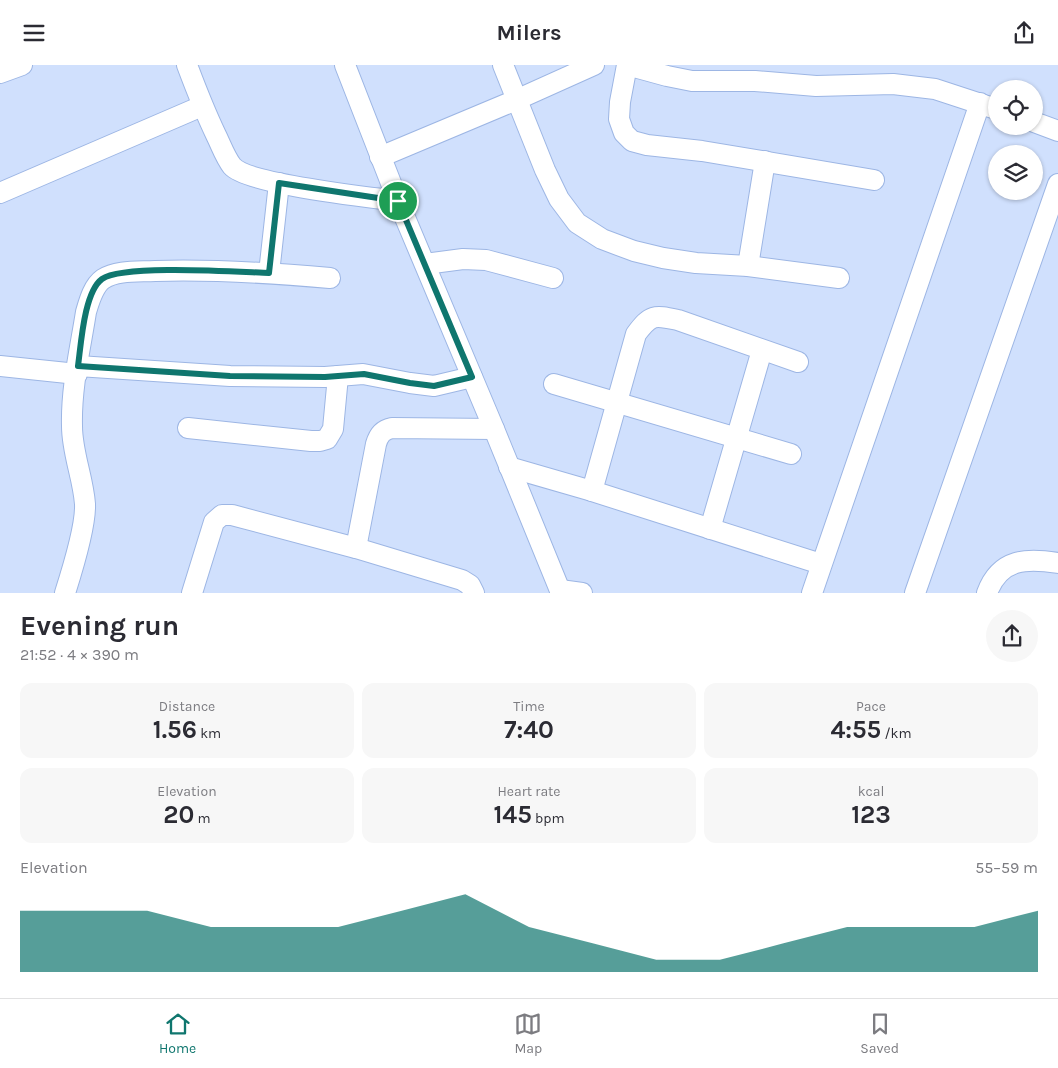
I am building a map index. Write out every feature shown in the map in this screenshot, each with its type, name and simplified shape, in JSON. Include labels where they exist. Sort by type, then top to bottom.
[{"type":"street","points":[[0,73],[22,65]]},
{"type":"street","points":[[186,65],[202,106],[226,157],[233,167],[244,174],[279,183],[398,201]]},
{"type":"street","points":[[345,65],[380,157],[560,591],[582,593]]},
{"type":"street","points":[[503,65],[559,199],[577,223],[602,239],[634,251],[663,258],[696,263],[748,266],[839,278]]},
{"type":"street","points":[[380,157],[594,65]]},
{"type":"street","points":[[812,593],[988,106],[935,89],[893,84],[816,86],[755,81],[692,81],[627,65],[620,102],[619,119],[624,133],[632,141],[874,180]]},
{"type":"street","points":[[0,193],[202,106]]},
{"type":"street","points":[[1043,125],[1058,131]]},
{"type":"street","points":[[748,266],[765,161]]},
{"type":"street","points":[[269,273],[279,183]]},
{"type":"street","points":[[916,593],[1058,184]]},
{"type":"street","points":[[425,264],[463,259],[486,260],[553,278]]},
{"type":"street","points":[[65,593],[83,525],[85,507],[83,486],[72,445],[77,370],[86,312],[90,299],[102,279],[116,273],[201,271],[269,273],[330,278]]},
{"type":"street","points":[[592,491],[636,334],[646,320],[660,316],[678,320],[798,363]]},
{"type":"street","points":[[710,529],[762,350]]},
{"type":"street","points":[[0,366],[230,376],[338,376],[364,374],[434,386],[472,377]]},
{"type":"street","points":[[188,428],[311,441],[327,439],[331,435],[338,376]]},
{"type":"street","points":[[554,384],[791,454]]},
{"type":"street","points":[[356,549],[376,444],[384,430],[392,428],[494,429]]},
{"type":"street","points":[[509,467],[592,491],[821,564]]},
{"type":"street","points":[[192,593],[210,531],[214,522],[222,515],[243,517],[462,581],[470,585],[474,593]]},
{"type":"street","points":[[987,593],[999,574],[1014,563],[1033,560],[1058,563]]},
{"type":"route","points":[[279,183],[398,201],[472,377],[434,386],[364,374],[325,377],[230,376],[78,366],[86,312],[95,288],[102,279],[116,273],[130,272],[201,271],[269,273],[279,183]]}]
